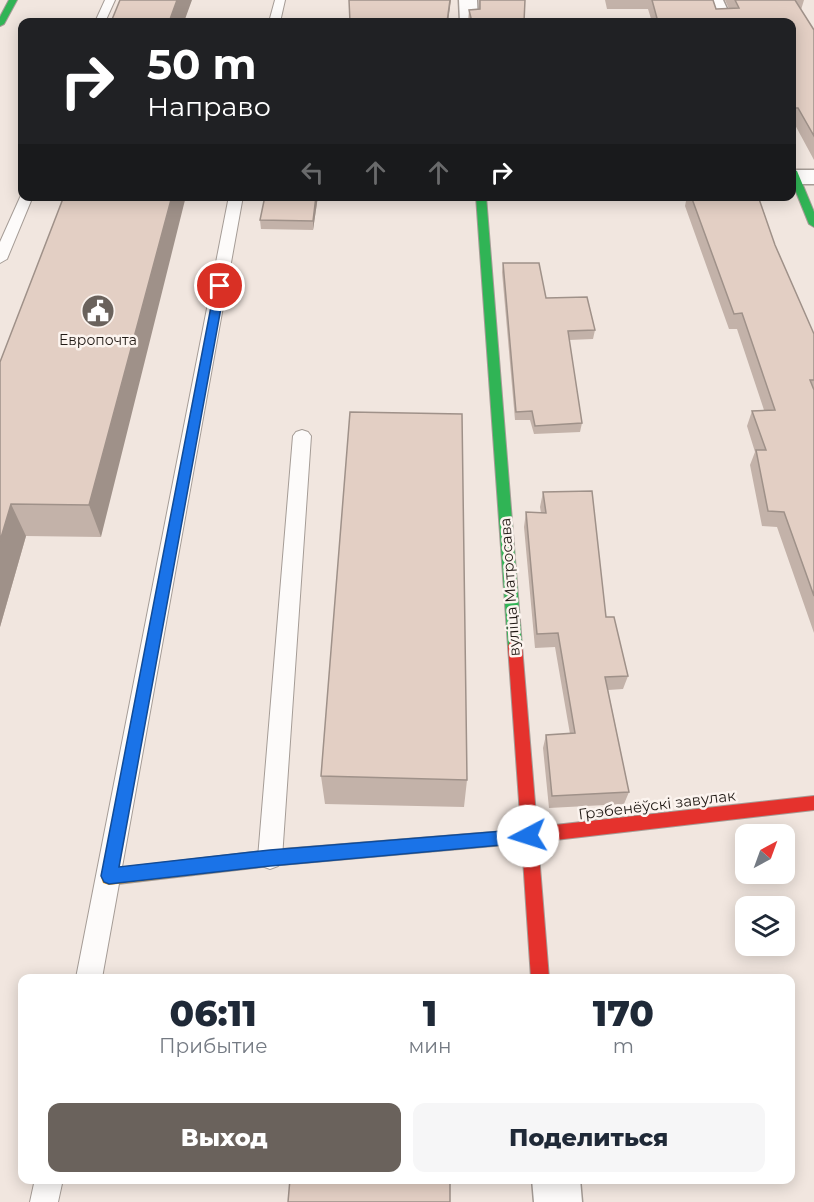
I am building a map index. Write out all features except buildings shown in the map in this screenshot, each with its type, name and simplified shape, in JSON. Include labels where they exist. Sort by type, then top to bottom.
[{"type":"street","points":[[0,24],[13,0]]},
{"type":"street","points":[[468,0],[469,18]]},
{"type":"street","points":[[714,0],[722,18]]},
{"type":"street","points":[[798,175],[814,224]]},
{"type":"street","name":"вуліца Матросава","points":[[481,201],[540,974]]},
{"type":"street","name":"Грэбенёўскі завулак","points":[[109,876],[270,858],[528,836],[814,803]]},
{"type":"street","points":[[556,1184],[558,1202]]},
{"type":"lane","points":[[102,18],[110,0]]},
{"type":"lane","points":[[276,18],[280,0]]},
{"type":"lane","points":[[0,259],[25,201]]},
{"type":"lane","points":[[90,974],[235,201]]},
{"type":"lane","points":[[270,858],[302,436]]},
{"type":"lane","points":[[44,1202],[48,1184]]},
{"type":"traffic: fast","points":[[0,24],[13,0]]},
{"type":"traffic: fast","points":[[796,181],[814,224]]},
{"type":"traffic: fast","points":[[481,201],[515,646]]},
{"type":"traffic: slow","points":[[109,877],[270,858],[505,838]]},
{"type":"traffic: jam","points":[[515,646],[540,974]]},
{"type":"traffic: jam","points":[[505,838],[814,803]]},
{"type":"place","name":"Европочта","points":[[98,311]]},
{"type":"route","points":[[220,286],[109,876],[270,858],[528,836]]}]
